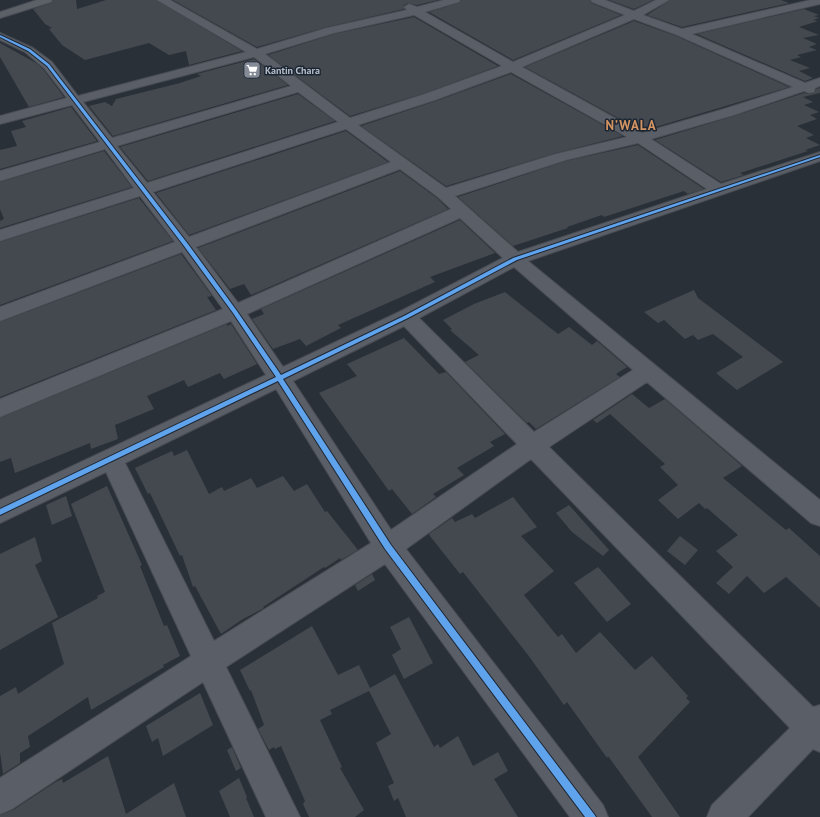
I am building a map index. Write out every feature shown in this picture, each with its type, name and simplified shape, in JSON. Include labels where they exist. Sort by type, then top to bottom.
[{"type":"main road","points":[[0,15],[47,0]]},
{"type":"street","points":[[162,0],[256,53],[347,123],[444,194],[515,259],[820,515]]},
{"type":"street","points":[[397,0],[512,67],[640,138],[720,191]]},
{"type":"street","points":[[0,120],[256,53],[331,30],[416,11],[456,0]]},
{"type":"street","points":[[596,0],[681,33],[803,86],[820,95]]},
{"type":"street","points":[[0,236],[430,97],[512,67],[634,15],[664,0]]},
{"type":"street","points":[[793,0],[820,9]]},
{"type":"street","points":[[681,33],[820,1]]},
{"type":"street","points":[[0,36],[18,44],[40,58],[58,77],[74,100],[186,245],[235,312],[279,377],[388,547],[590,817]]},
{"type":"street","points":[[444,194],[562,156],[640,138],[729,112],[803,86],[820,82]]},
{"type":"street","points":[[0,176],[110,145],[300,87]]},
{"type":"street","points":[[0,512],[406,316],[515,259],[820,156]]},
{"type":"street","points":[[0,314],[402,163]]},
{"type":"street","points":[[0,408],[235,312],[461,211]]},
{"type":"street","points":[[406,316],[817,728],[724,817]]},
{"type":"street","points":[[0,797],[388,547],[533,445],[648,371]]},
{"type":"street","points":[[111,458],[283,817]]},
{"type":"building","points":[[53,0],[76,0],[77,9],[106,0],[156,0],[242,51],[189,65],[186,51],[169,55],[149,43],[85,60],[62,45],[49,29],[52,28],[45,24],[33,9],[51,3]]},
{"type":"building","points":[[173,0],[438,0],[417,5],[408,3],[403,6],[404,9],[327,27],[257,47]]},
{"type":"building","points":[[461,0],[590,0],[591,3],[621,15],[513,60],[429,12],[459,3]]},
{"type":"building","points":[[609,0],[653,0],[634,9]]},
{"type":"building","points":[[670,0],[781,0],[789,3],[682,27],[647,15]]},
{"type":"building","points":[[804,9],[819,15],[814,16],[819,18],[813,20],[818,21],[799,27],[819,35],[803,38],[817,44],[809,47],[817,50],[797,55],[801,57],[790,60],[810,68],[799,71],[813,78],[805,81],[697,34]]},
{"type":"building","points":[[414,17],[498,66],[425,93],[350,116],[268,55],[334,34]]},
{"type":"building","points":[[634,21],[676,36],[789,87],[642,131],[525,67]]},
{"type":"building","points":[[0,43],[36,63],[43,69],[64,97],[29,107],[0,57]]},
{"type":"building","points":[[254,59],[288,85],[113,136],[89,106],[105,102],[112,106],[116,99],[180,83],[201,76],[197,74]]},
{"type":"building","points":[[511,74],[623,136],[556,153],[446,186],[361,126],[436,101]]},
{"type":"building","points":[[820,88],[820,93],[803,97],[813,102],[804,105],[819,112],[810,115],[817,119],[797,126],[814,135],[806,138],[820,145],[805,150],[808,151],[740,173],[744,175],[721,182],[655,140],[804,93],[814,93],[816,89]]},
{"type":"building","points":[[298,94],[335,121],[148,181],[120,147]]},
{"type":"building","points":[[71,107],[97,141],[0,169],[0,150],[17,146],[11,131],[26,127],[22,121]]},
{"type":"building","points":[[346,131],[388,162],[189,235],[156,193]]},
{"type":"building","points":[[638,145],[704,189],[688,194],[684,191],[604,217],[602,215],[513,246],[458,197],[566,161]]},
{"type":"building","points":[[104,151],[132,187],[0,228],[0,221],[4,219],[0,209],[0,182]]},
{"type":"building","points":[[400,171],[437,198],[448,209],[251,295],[244,284],[230,289],[198,248]]},
{"type":"building","points":[[139,198],[173,241],[0,305],[0,242]]},
{"type":"building","points":[[460,220],[495,253],[430,277],[435,282],[338,325],[341,328],[306,346],[300,339],[273,349],[252,319],[264,314],[261,309]]},
{"type":"building","points":[[181,254],[212,296],[207,297],[216,310],[0,397],[0,322]]},
{"type":"building","points":[[694,290],[698,298],[783,362],[737,390],[716,373],[743,357],[713,334],[698,340],[693,335],[685,339],[664,320],[658,323],[644,312]]},
{"type":"building","points":[[505,292],[558,334],[569,327],[592,345],[597,341],[627,367],[616,374],[620,377],[536,429],[529,422],[527,423],[465,362],[479,355],[450,330],[452,329],[443,320],[474,304]]},
{"type":"building","points":[[227,324],[227,326],[231,324],[257,364],[224,379],[220,373],[188,387],[184,380],[147,396],[154,409],[115,425],[118,439],[91,449],[90,443],[15,473],[11,458],[0,462],[0,418]]},
{"type":"building","points":[[404,338],[439,374],[446,372],[505,434],[490,442],[494,446],[457,468],[464,475],[433,494],[436,497],[412,514],[392,489],[389,491],[319,393],[357,376],[347,364]]},
{"type":"building","points":[[632,394],[649,408],[665,399],[742,466],[723,478],[786,530],[789,528],[820,556],[820,608],[786,577],[764,593],[747,576],[729,594],[716,583],[733,567],[716,551],[738,535],[707,508],[705,509],[699,503],[678,519],[658,500],[678,485],[660,467],[665,464],[610,414],[597,423],[593,420]]},
{"type":"building","points":[[187,450],[209,494],[222,487],[224,491],[251,478],[257,488],[283,476],[294,491],[307,484],[325,512],[327,511],[358,550],[341,560],[340,558],[325,568],[324,567],[263,607],[264,608],[243,619],[221,634],[195,586],[193,587],[182,555],[180,556],[150,493],[148,494],[135,468],[172,451],[174,456]]},
{"type":"building","points":[[107,486],[142,565],[140,566],[164,626],[167,625],[180,656],[91,710],[88,697],[28,736],[30,747],[20,753],[20,763],[3,774],[0,752],[0,696],[16,687],[18,694],[64,664],[52,623],[98,598],[97,596],[105,592],[71,504]]},
{"type":"building","points":[[66,496],[72,516],[52,525],[46,505]]},
{"type":"building","points":[[513,497],[537,527],[521,536],[554,571],[524,595],[558,637],[562,634],[576,653],[600,632],[635,670],[652,656],[688,696],[686,698],[690,702],[638,757],[680,817],[652,817],[567,702],[564,705],[528,655],[463,572],[460,574],[429,534],[452,518],[455,522],[472,514],[475,518]]},
{"type":"building","points":[[569,505],[609,550],[603,556],[572,532],[556,513]]},
{"type":"building","points":[[680,536],[698,550],[685,565],[667,551]]},
{"type":"building","points":[[35,537],[42,561],[35,565],[58,617],[0,650],[0,554]]},
{"type":"building","points":[[598,567],[631,604],[607,622],[574,583]]},
{"type":"building","points":[[372,574],[375,580],[358,591],[355,585]]},
{"type":"building","points":[[409,617],[433,663],[404,679],[392,655],[401,649],[390,627]]},
{"type":"building","points":[[312,626],[338,675],[359,665],[370,688],[395,674],[434,747],[438,744],[440,748],[458,736],[473,766],[498,752],[508,771],[494,779],[518,817],[406,817],[398,798],[394,801],[388,786],[394,783],[376,743],[391,734],[369,691],[330,710],[332,714],[320,720],[342,767],[340,768],[364,810],[355,817],[309,817],[303,804],[305,801],[281,746],[275,749],[274,747],[269,750],[258,729],[264,725],[251,690],[250,691],[240,670]]},
{"type":"building","points":[[200,693],[213,725],[163,756],[158,738],[152,742],[146,726]]},
{"type":"building","points":[[232,747],[241,768],[236,771],[227,750]]},
{"type":"building","points":[[108,756],[126,814],[174,783],[186,817],[0,817],[0,815],[13,810],[54,783],[62,779],[63,783]]},
{"type":"building","points":[[239,778],[254,817],[230,817],[219,791]]},
{"type":"cycle path","points":[[0,36],[29,50],[48,65],[186,245],[235,312],[279,377],[388,547],[591,817]]},
{"type":"cycle path","points":[[0,512],[406,317],[515,259],[820,156]]},
{"type":"place","name":"Kantin Chara","points":[[252,70]]},
{"type":"district","name":"N’WALA","points":[[631,125]]}]
